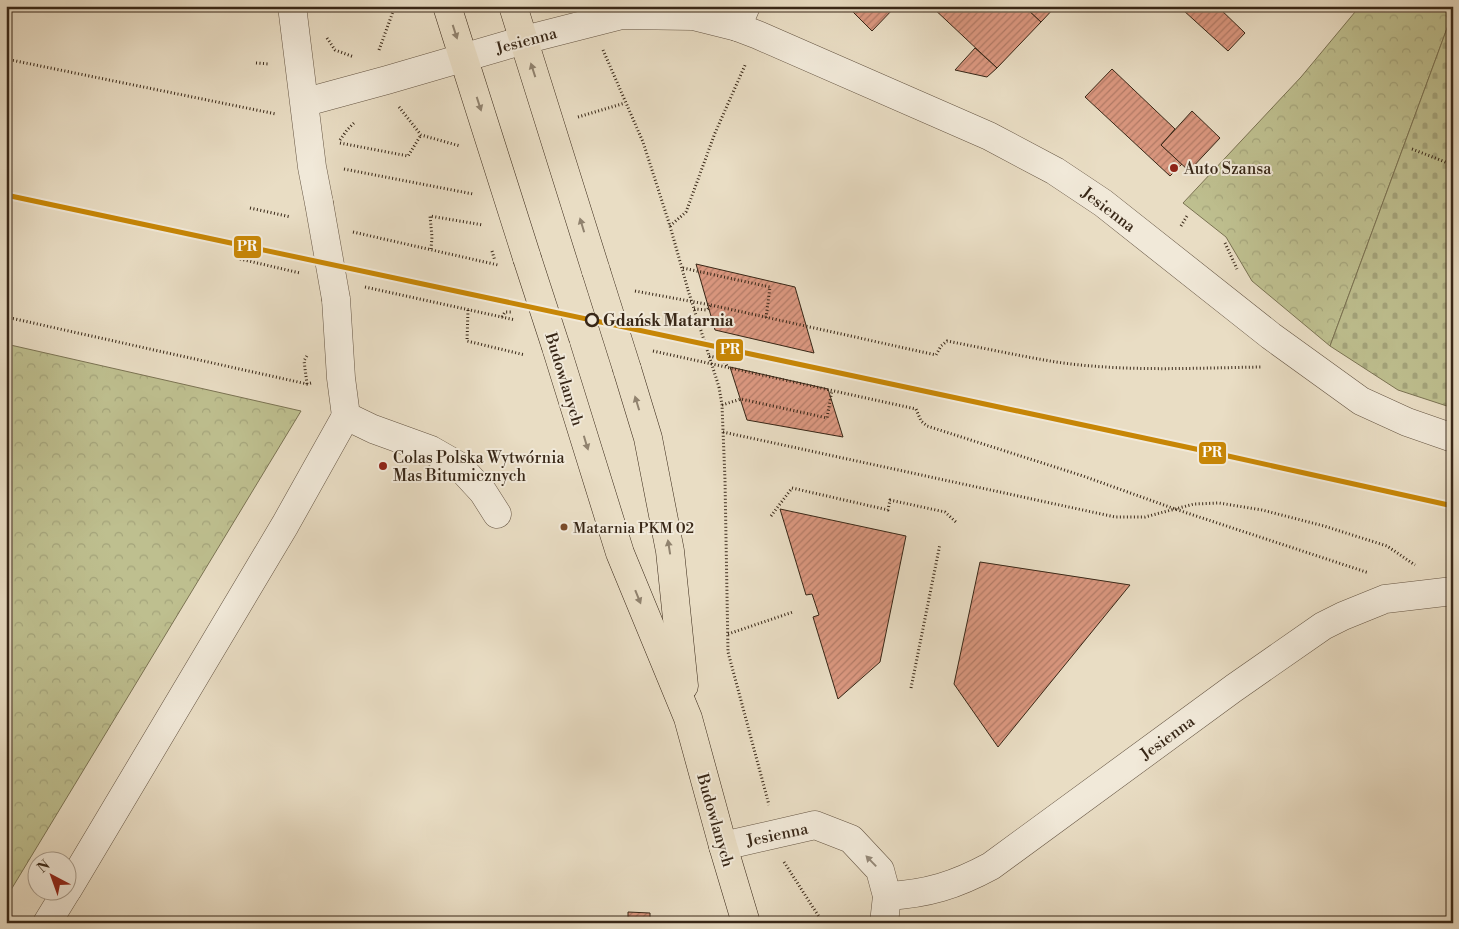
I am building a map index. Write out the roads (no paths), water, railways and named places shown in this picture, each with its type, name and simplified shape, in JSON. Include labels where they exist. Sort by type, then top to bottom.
[{"type":"main road","name":"Budowlanych","points":[[447,6],[620,553],[688,718],[746,923]]},
{"type":"main road","name":"Budowlanych","points":[[513,6],[648,438],[670,550],[688,718]]},
{"type":"street","points":[[78,872],[286,525],[346,416],[341,378],[336,299],[312,167],[306,102],[292,6]]},
{"type":"street","name":"Jesienna","points":[[306,102],[524,40],[622,15],[693,16],[747,23],[989,136],[1055,171],[1103,203],[1271,336],[1361,401],[1407,422],[1453,438]]},
{"type":"street","points":[[346,416],[373,429],[430,450],[459,466],[483,492],[497,514]]},
{"type":"street","name":"Jesienna","points":[[887,896],[944,888],[969,878],[991,866],[1234,688],[1323,626],[1385,599],[1441,592]]},
{"type":"street","name":"Jesienna","points":[[723,846],[815,825],[851,839],[880,870],[887,896],[884,923]]},
{"type":"street","points":[[47,923],[60,902]]},
{"type":"place","name":"Auto Szansa","points":[[1174,168]]},
{"type":"place","name":"Gdańsk Matarnia","points":[[592,320]]},
{"type":"place","name":"Colas Polska Wytwórnia Mas Bitumicznych","points":[[383,466]]},
{"type":"place","name":"Matarnia PKM 02","points":[[564,527]]}]
